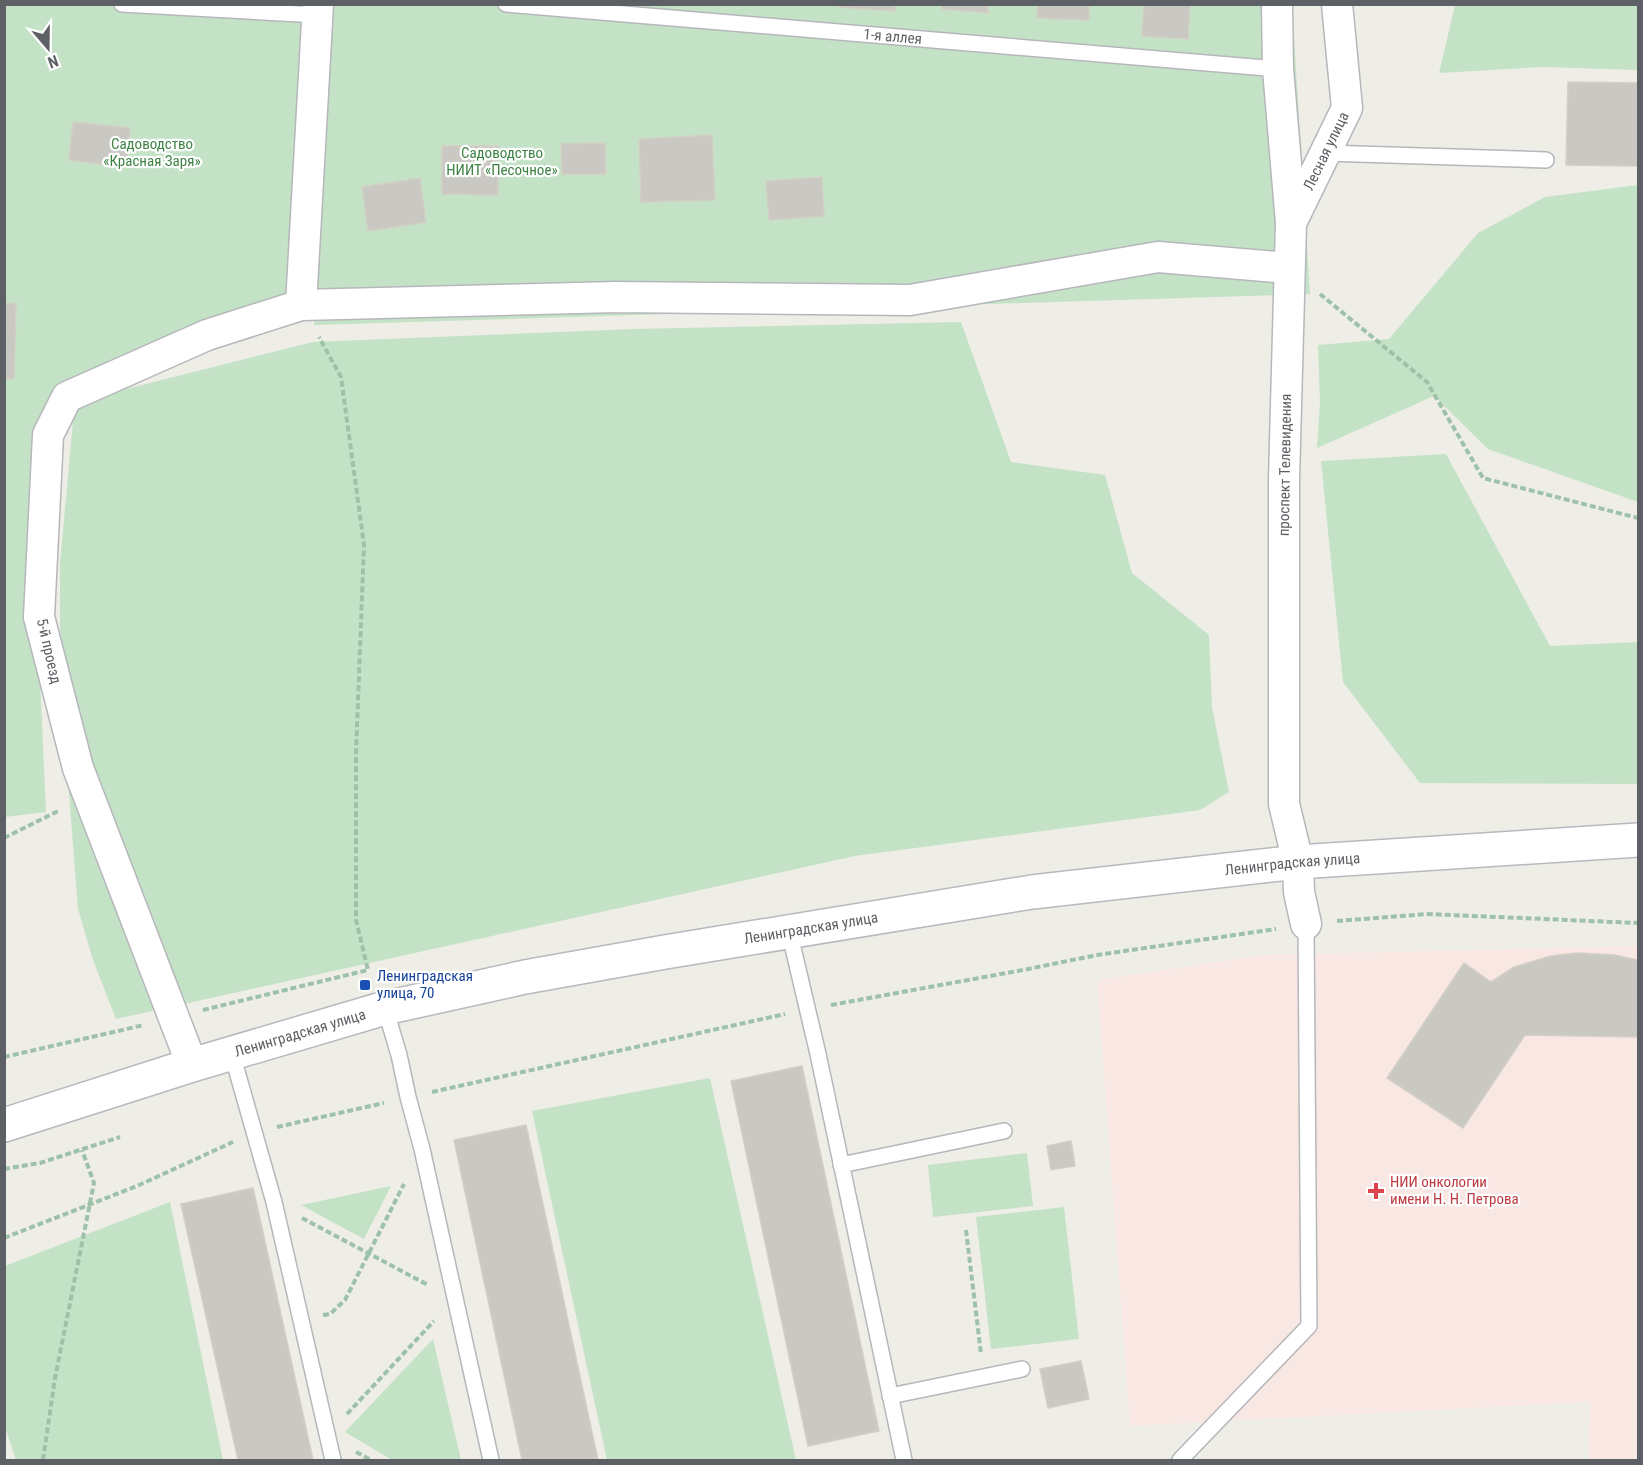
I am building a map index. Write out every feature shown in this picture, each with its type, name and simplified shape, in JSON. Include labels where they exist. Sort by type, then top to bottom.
[{"type":"main road","name":"Ленинградская улица","points":[[4,1125],[192,1065],[386,1008],[525,976],[1032,892],[1298,862],[1638,840]]},
{"type":"street","name":"проспект Телевидения","points":[[1277,4],[1278,69],[1290,223],[1284,479],[1284,804],[1298,862],[1299,892],[1306,924]]},
{"type":"street","name":"Лесная улица","points":[[1290,223],[1347,108],[1337,4]]},
{"type":"street","points":[[301,305],[317,10]]},
{"type":"street","name":"5-й проезд","points":[[192,1065],[78,768],[39,617],[48,435],[67,397],[207,335],[301,305],[616,297],[910,300],[1158,257],[1289,268]]},
{"type":"lane","points":[[122,4],[317,10]]},
{"type":"lane","name":"1-я аллея","points":[[506,4],[1278,69]]},
{"type":"lane","points":[[1325,153],[1546,160]]},
{"type":"lane","points":[[1180,1461],[1309,1326],[1306,924]]},
{"type":"lane","points":[[789,931],[818,1054],[904,1461]]},
{"type":"lane","points":[[386,1008],[422,1149],[491,1461]]},
{"type":"lane","points":[[232,1054],[274,1202],[333,1461]]},
{"type":"lane","points":[[841,1165],[1004,1131]]},
{"type":"lane","points":[[890,1396],[1022,1369]]},
{"type":"path","points":[[1289,268],[1427,382],[1483,478],[1638,519]]},
{"type":"path","points":[[301,305],[341,377],[364,545],[356,753],[356,920],[368,970]]},
{"type":"path","points":[[4,838],[89,795]]},
{"type":"path","points":[[4,1169],[40,1163],[120,1137]]},
{"type":"path","points":[[302,1320],[330,1314],[345,1300],[422,1149]]},
{"type":"path","points":[[42,1461],[55,1378],[94,1184],[82,1150]]},
{"type":"path","points":[[274,1202],[455,1300],[327,1434]]},
{"type":"path","points":[[966,1230],[983,1377]]},
{"type":"shaded area","name":"НИИ онкологии имени Н. Н. Петрова","points":[[1638,946],[1638,1460],[1588,1460],[1590,1402],[1130,1426],[1097,980],[1264,955]]},
{"type":"green space","name":"Садоводство «Красная Заря»","points":[[4,5],[308,5],[292,325],[256,327],[114,392],[313,342],[634,329],[961,322],[1011,462],[1105,475],[1132,573],[1209,635],[1212,708],[1229,792],[1200,810],[855,856],[116,1019],[93,960],[78,909],[60,678],[60,563],[74,411],[56,418],[37,610],[46,812],[5,817]]},
{"type":"green space","name":"Садоводство НИИТ «Песочное»","points":[[329,5],[1292,5],[1310,294],[314,325]]},
{"type":"green space","points":[[1455,5],[1638,5],[1638,70],[1543,67],[1439,73]]},
{"type":"green space","points":[[1638,185],[1638,502],[1488,449],[1434,396],[1317,448],[1320,403],[1318,345],[1389,339],[1478,233],[1545,197]]},
{"type":"green space","points":[[1446,454],[1550,646],[1638,642],[1638,784],[1420,783],[1343,682],[1321,461]]},
{"type":"green space","points":[[710,1078],[796,1460],[607,1460],[532,1111]]},
{"type":"green space","points":[[1027,1153],[1033,1206],[933,1217],[928,1165]]},
{"type":"green space","points":[[391,1186],[364,1239],[301,1205]]},
{"type":"green space","points":[[170,1202],[223,1460],[16,1460],[5,1427],[5,1266]]},
{"type":"green space","points":[[1064,1207],[1079,1339],[991,1349],[976,1217]]},
{"type":"green space","points":[[433,1339],[461,1460],[392,1460],[345,1432]]},
{"type":"building","points":[[839,4],[895,4],[895,11],[839,7]]},
{"type":"building","points":[[942,4],[988,4],[988,13],[942,9]]},
{"type":"building","points":[[1038,4],[1089,4],[1089,20],[1037,18]]},
{"type":"building","points":[[1144,4],[1190,4],[1188,39],[1142,36]]},
{"type":"building","points":[[1568,82],[1638,83],[1638,166],[1566,165]]},
{"type":"building","points":[[73,122],[130,128],[126,167],[69,160]]},
{"type":"building","points":[[712,135],[715,200],[641,202],[639,139]]},
{"type":"building","points":[[605,143],[606,174],[562,174],[561,144]]},
{"type":"building","points":[[442,146],[498,146],[498,195],[442,194]]},
{"type":"building","points":[[822,177],[824,216],[769,220],[766,181]]},
{"type":"building","points":[[420,178],[426,222],[368,231],[362,187]]},
{"type":"building","points":[[4,303],[16,304],[14,379],[4,379]]},
{"type":"building","points":[[1577,953],[1614,955],[1638,960],[1638,1037],[1525,1035],[1463,1128],[1387,1078],[1464,963],[1491,982],[1514,967],[1551,956]]},
{"type":"building","points":[[802,1066],[879,1431],[808,1446],[731,1081]]},
{"type":"building","points":[[526,1125],[598,1460],[522,1460],[454,1140]]},
{"type":"building","points":[[1071,1141],[1075,1166],[1051,1170],[1047,1146]]},
{"type":"building","points":[[253,1188],[313,1460],[238,1460],[181,1204]]},
{"type":"building","points":[[1081,1361],[1089,1399],[1048,1408],[1040,1369]]},
{"type":"place","name":"Ленинградская улица, 70","points":[[365,985]]},
{"type":"place","name":"НИИ онкологии имени Н. Н. Петрова","points":[[1376,1191]]}]
